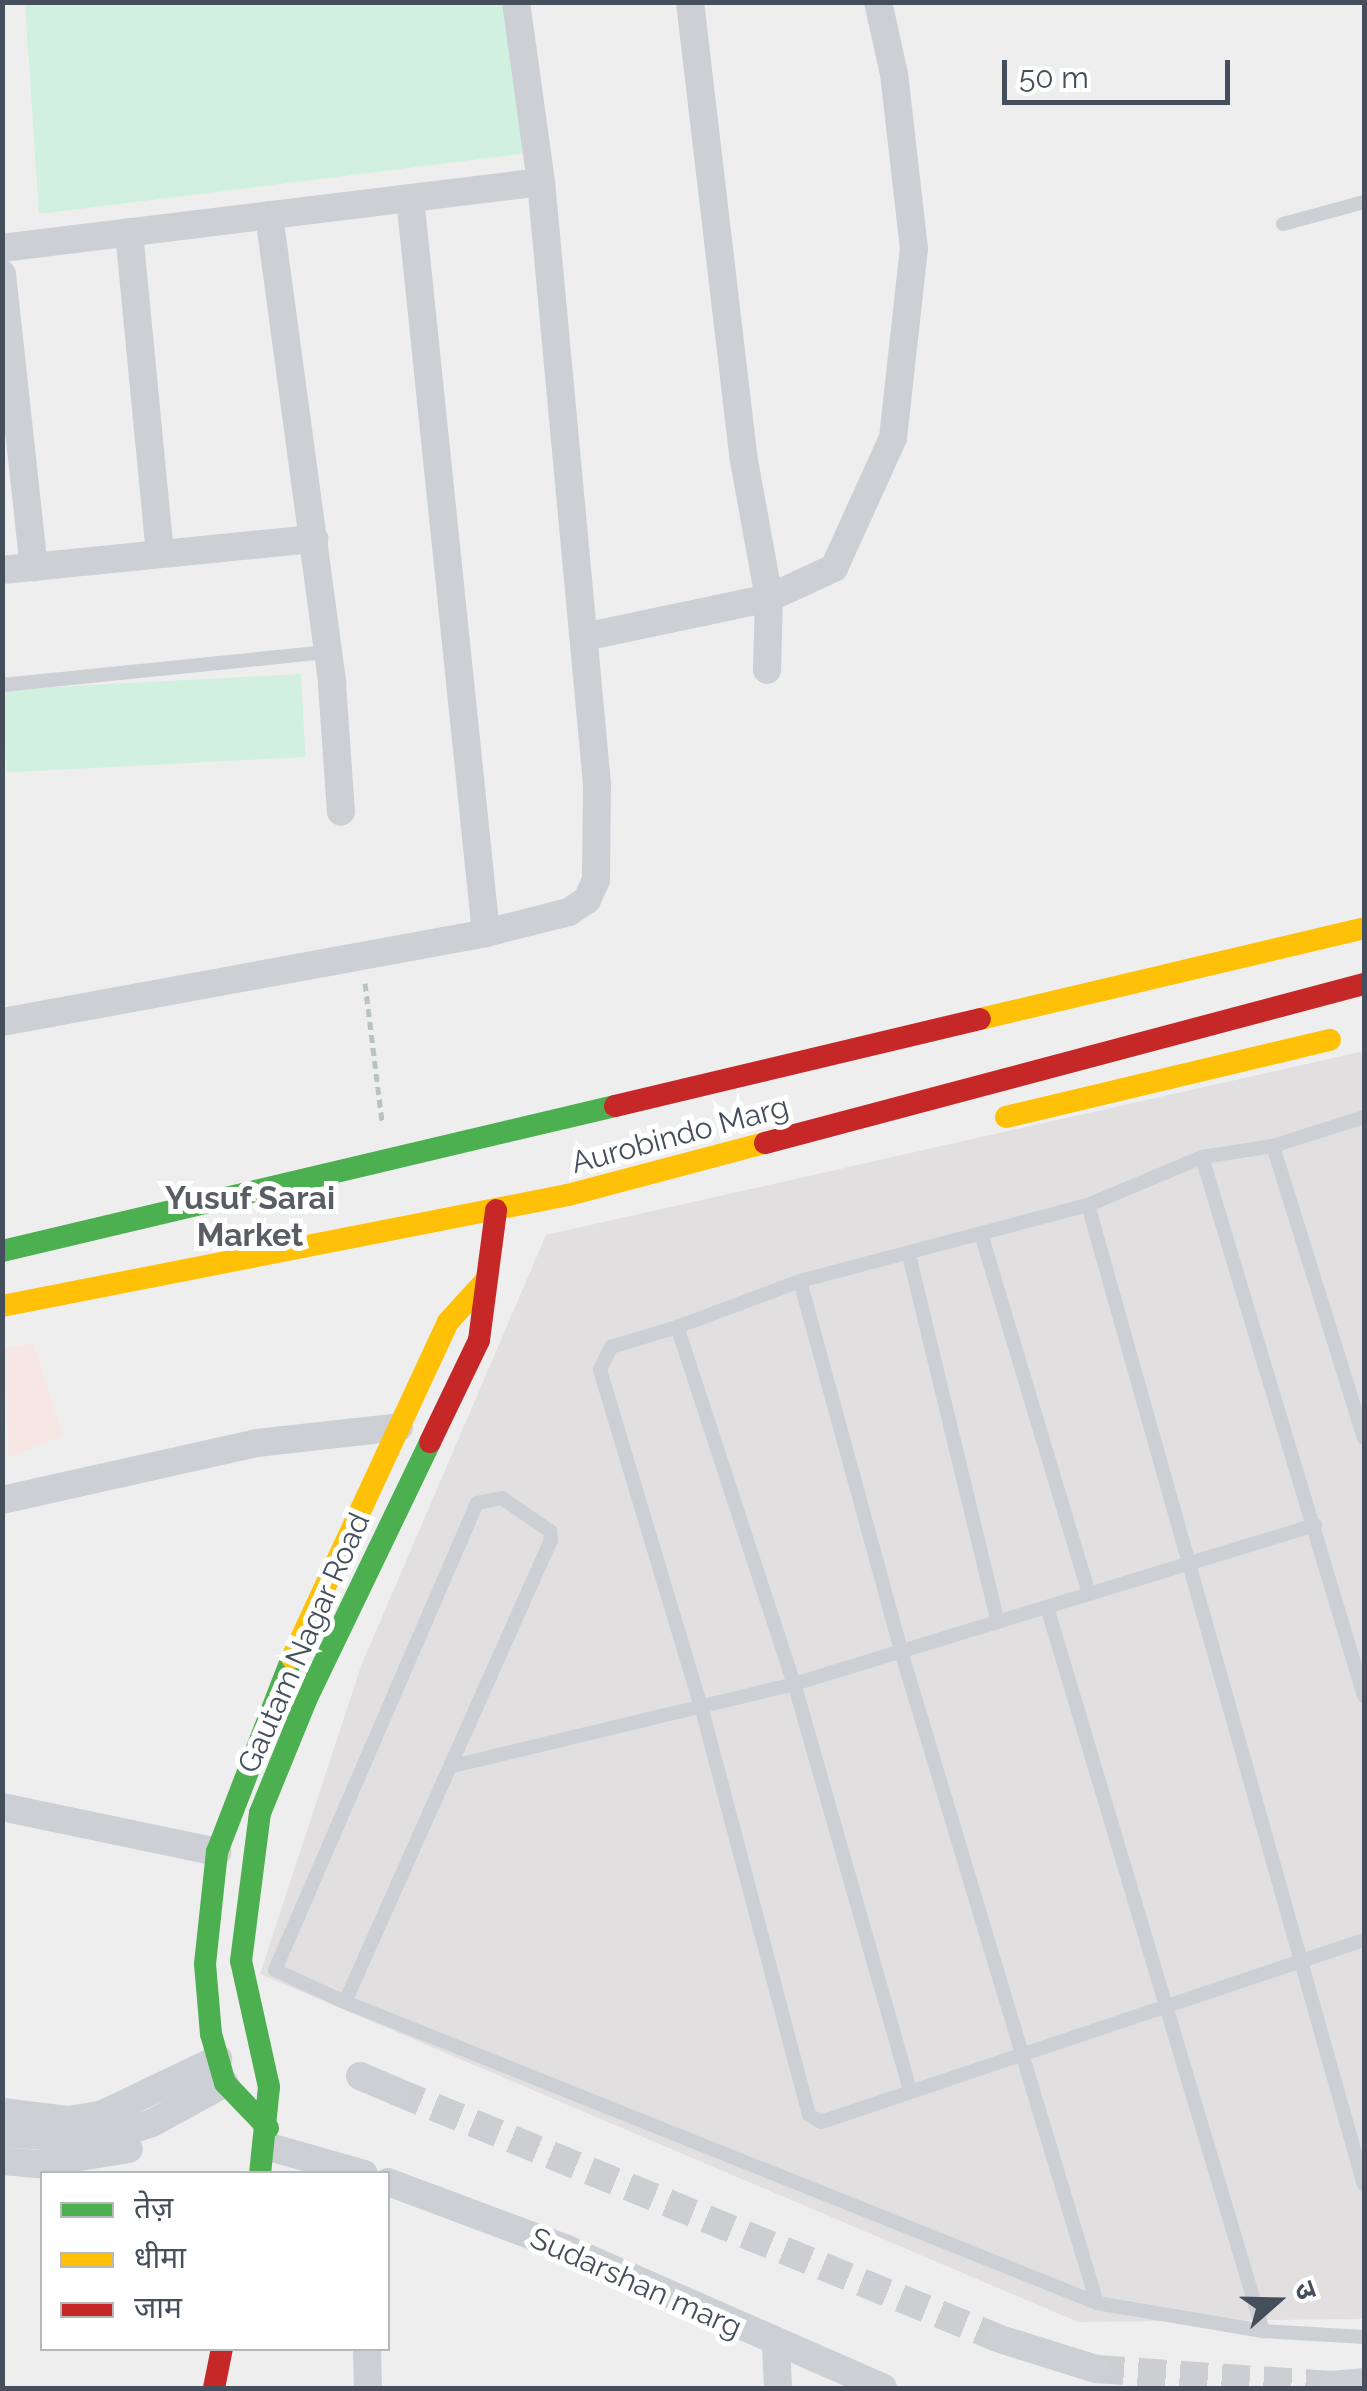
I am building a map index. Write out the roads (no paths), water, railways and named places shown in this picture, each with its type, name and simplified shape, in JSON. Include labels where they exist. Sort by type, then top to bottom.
[{"type":"main road","name":"Aurobindo Marg","points":[[2,1250],[386,1157],[997,1020],[1364,928]]},
{"type":"main road","name":"Aurobindo Marg","points":[[2,1306],[598,1187],[1364,984]]},
{"type":"main road","points":[[976,1124],[1339,1037],[1255,1015]]},
{"type":"main road","points":[[598,1187],[664,1194]]},
{"type":"main road","name":"Gautam Nagar Road","points":[[265,2149],[269,2087],[240,1961],[260,1813],[306,1700],[479,1340],[496,1210]]},
{"type":"main road","points":[[265,2149],[222,2071],[206,1964],[218,1852],[284,1676],[448,1322],[487,1279]]},
{"type":"main road","points":[[214,2388],[221,2351]]},
{"type":"street","points":[[2,1022],[486,933],[570,912],[587,900],[596,880],[597,784],[541,182],[516,2]]},
{"type":"street","points":[[690,2],[743,455],[769,598],[767,670]]},
{"type":"street","points":[[584,637],[769,598],[834,568],[893,438],[914,249],[894,74],[878,2]]},
{"type":"street","points":[[2,248],[541,182]]},
{"type":"street","points":[[410,198],[486,933]]},
{"type":"street","points":[[269,216],[328,652],[341,812]]},
{"type":"street","points":[[129,232],[160,554]]},
{"type":"street","points":[[2,274],[34,567]]},
{"type":"street","points":[[2,570],[314,539]]},
{"type":"street","points":[[2,1500],[258,1443],[399,1427]]},
{"type":"street","points":[[2,1807],[218,1852]]},
{"type":"street","points":[[2,2160],[103,2158],[148,2142],[222,2071]]},
{"type":"street","points":[[2,2112],[68,2120],[101,2116],[222,2071]]},
{"type":"street","points":[[360,2076],[396,2091]]},
{"type":"street","points":[[2,2133],[100,2140],[190,2104]]},
{"type":"street","points":[[265,2149],[352,2171]]},
{"type":"street","name":"Sudarshan marg","points":[[390,2183],[568,2249],[883,2388]]},
{"type":"street","points":[[1000,2340],[1096,2369]]},
{"type":"street","points":[[776,2344],[778,2388]]},
{"type":"street","points":[[368,2351],[368,2388]]},
{"type":"street","points":[[1331,2384],[1364,2382]]},
{"type":"lane","points":[[1283,224],[1364,202]]},
{"type":"lane","points":[[2,685],[328,652]]},
{"type":"lane","points":[[1364,1117],[1273,1146],[1202,1158],[1088,1205],[982,1237],[800,1280],[610,1347],[600,1370],[701,1706],[806,2110],[821,2122],[1167,2002],[1364,1940]]},
{"type":"lane","points":[[1273,1146],[1364,1438]]},
{"type":"lane","points":[[1202,1158],[1364,1696]]},
{"type":"lane","points":[[1088,1205],[1305,1960],[1364,2185]]},
{"type":"lane","points":[[982,1237],[1088,1594]]},
{"type":"lane","points":[[909,1255],[998,1622]]},
{"type":"lane","points":[[800,1280],[901,1651],[1097,2304]]},
{"type":"lane","points":[[677,1326],[794,1684],[910,2090]]},
{"type":"lane","points":[[345,2002],[454,1766],[551,1538],[493,1495],[478,1503],[275,1970],[345,2002],[1097,2304],[1262,2332],[1364,2337]]},
{"type":"lane","points":[[454,1766],[794,1684],[1314,1525]]},
{"type":"lane","points":[[1046,1607],[1167,2002],[1262,2332]]},
{"type":"tunnel","points":[[395,2091],[1000,2339]]},
{"type":"tunnel","points":[[1096,2369],[1331,2385]]},
{"type":"district","name":"Yusuf Sarai Market","points":[[250,1218]]}]
